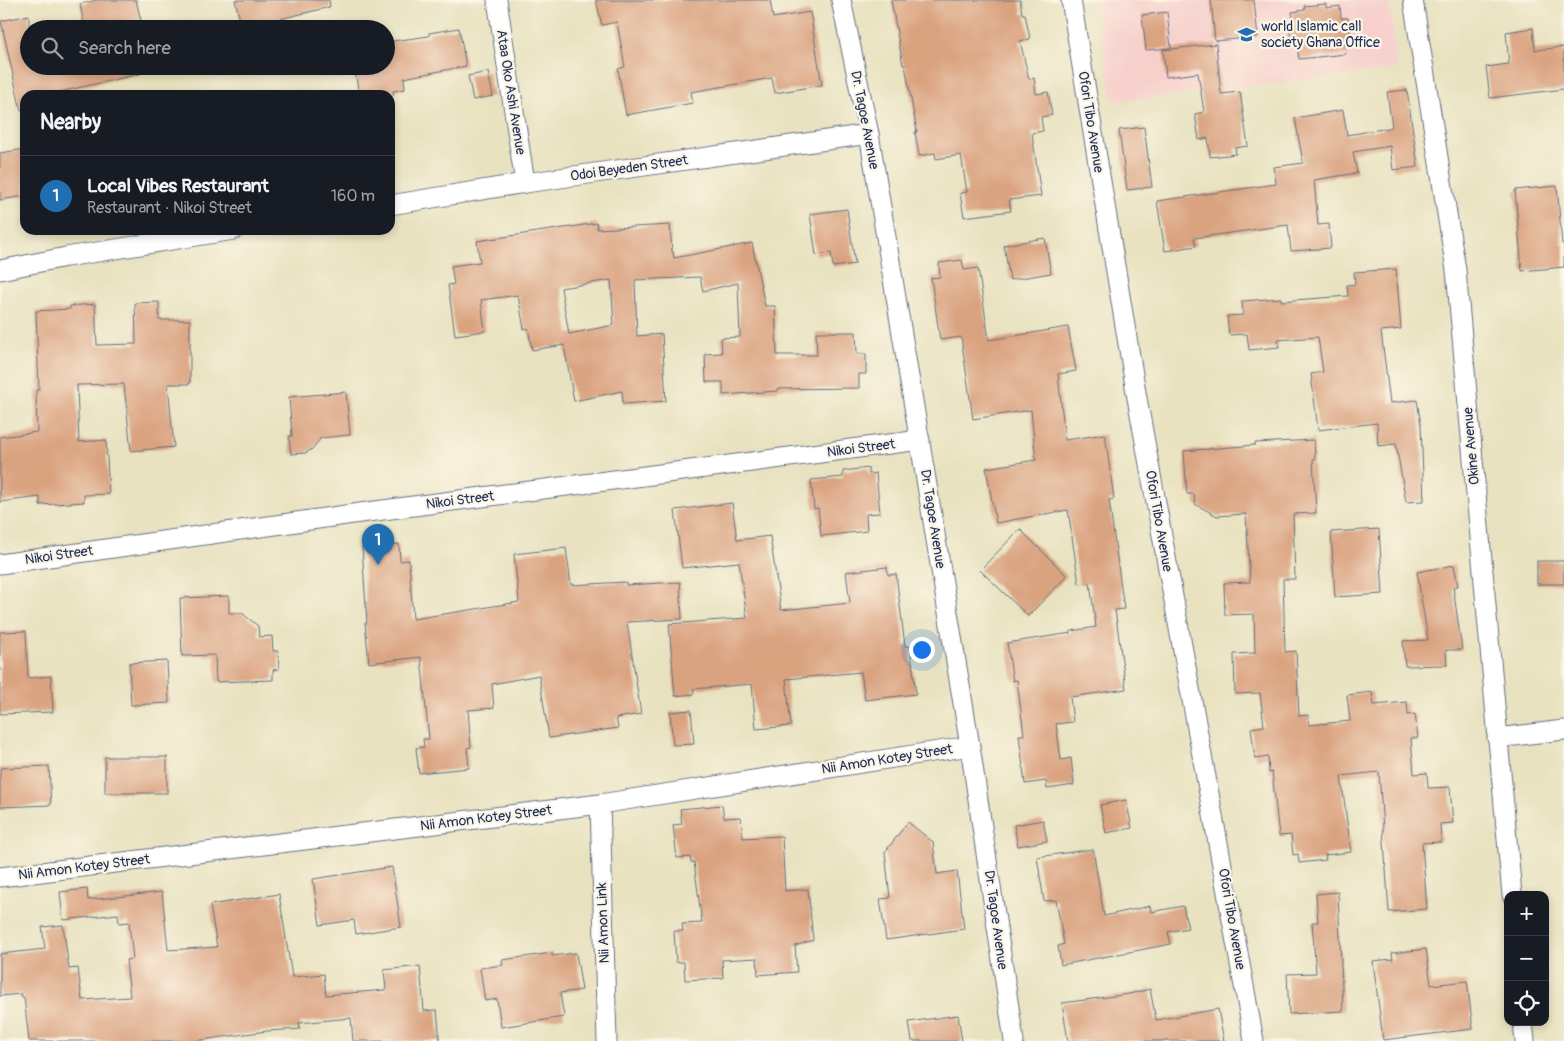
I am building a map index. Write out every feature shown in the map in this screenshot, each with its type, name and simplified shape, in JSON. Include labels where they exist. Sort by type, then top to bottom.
[{"type":"street","name":"Ataa Oko Ashi Avenue","points":[[497,0],[525,183]]},
{"type":"street","name":"Dr. Tagoe Avenue","points":[[841,0],[869,134],[920,440],[970,746],[1014,1041]]},
{"type":"street","name":"Ofori Tibo Avenue","points":[[1071,0],[1137,398],[1254,1041]]},
{"type":"street","name":"Okine Avenue","points":[[1413,0],[1456,270],[1512,891]]},
{"type":"street","name":"Odoi Beyeden Street","points":[[395,204],[525,183],[869,134]]},
{"type":"street","points":[[0,270],[66,257],[203,235]]},
{"type":"street","name":"Nikoi Street","points":[[0,564],[360,513],[920,440]]},
{"type":"street","points":[[1497,738],[1564,730]]},
{"type":"street","name":"Nii Amon Kotey Street","points":[[0,877],[600,804],[970,746]]},
{"type":"street","name":"Nii Amon Link","points":[[600,804],[607,1041]]},
{"type":"street","points":[[1523,1026],[1525,1041]]},
{"type":"shaded area","name":"world Islamic call society Ghana Office","points":[[1095,0],[1389,0],[1398,69],[1113,102]]},
{"type":"building","points":[[97,0],[136,0],[141,20],[83,20],[80,4]]},
{"type":"building","points":[[235,0],[329,0],[330,7],[276,20],[240,20]]},
{"type":"building","points":[[596,0],[770,0],[773,18],[810,12],[822,85],[775,93],[772,78],[691,92],[693,103],[626,115],[618,69],[625,67],[617,22],[602,25]]},
{"type":"building","points":[[891,0],[1020,0],[1022,14],[1025,14],[1030,39],[1020,41],[1029,79],[1034,78],[1036,94],[1048,92],[1052,115],[1041,117],[1043,131],[1032,133],[1041,196],[1009,200],[1011,211],[964,217],[960,193],[967,192],[961,155],[936,159],[935,153],[919,156],[915,132],[917,132],[905,65],[903,65]]},
{"type":"building","points":[[1211,0],[1254,0],[1258,37],[1215,41]]},
{"type":"building","points":[[1326,4],[1326,8],[1340,6],[1341,18],[1348,18],[1351,40],[1344,40],[1346,54],[1299,59],[1297,46],[1292,47],[1289,25],[1294,25],[1292,12],[1305,10],[1304,6]]},
{"type":"building","points":[[1167,12],[1171,48],[1146,50],[1142,15]]},
{"type":"building","points":[[29,15],[29,20],[20,20],[20,75],[136,75],[68,90],[20,90],[20,106],[1,21]]},
{"type":"building","points":[[459,28],[466,66],[404,78],[405,89],[358,90],[356,75],[395,75],[395,41],[429,36],[429,33]]},
{"type":"building","points":[[1533,28],[1535,50],[1564,47],[1564,89],[1490,98],[1486,67],[1509,64],[1506,32]]},
{"type":"building","points":[[1216,44],[1221,94],[1240,92],[1248,146],[1235,148],[1236,154],[1210,157],[1208,138],[1199,140],[1195,114],[1204,112],[1198,73],[1166,77],[1163,50]]},
{"type":"building","points":[[488,72],[493,96],[473,100],[468,76]]},
{"type":"building","points":[[1407,90],[1418,167],[1393,170],[1390,146],[1353,152],[1357,173],[1314,180],[1318,225],[1329,224],[1331,248],[1291,251],[1288,225],[1194,238],[1196,246],[1165,251],[1157,201],[1276,184],[1274,167],[1303,163],[1295,118],[1343,110],[1347,135],[1392,127],[1387,92]]},
{"type":"building","points":[[1144,127],[1152,187],[1127,190],[1119,130]]},
{"type":"building","points":[[20,150],[20,197],[0,200],[0,153]]},
{"type":"building","points":[[1557,186],[1562,244],[1564,244],[1564,267],[1522,271],[1515,190]]},
{"type":"building","points":[[847,209],[855,264],[833,267],[831,253],[816,255],[810,214]]},
{"type":"building","points":[[597,223],[597,229],[670,225],[674,258],[752,243],[765,306],[775,306],[777,355],[817,355],[816,332],[856,332],[857,354],[866,354],[866,374],[859,374],[859,388],[778,389],[778,391],[723,395],[723,382],[706,382],[705,354],[722,353],[721,338],[740,337],[738,283],[703,291],[700,277],[635,280],[637,336],[662,334],[666,401],[623,404],[622,391],[574,401],[564,345],[532,350],[528,328],[524,329],[518,295],[481,300],[485,331],[455,335],[448,285],[454,284],[451,266],[480,262],[477,241]],"holes":[[[611,280],[614,325],[569,334],[561,288]]]},
{"type":"building","points":[[1045,238],[1051,273],[1010,280],[1004,245]]},
{"type":"building","points":[[962,260],[964,270],[978,268],[989,340],[1068,327],[1076,371],[1058,374],[1065,440],[1105,434],[1114,499],[1109,500],[1124,609],[1115,610],[1126,689],[1070,697],[1073,722],[1056,724],[1061,760],[1071,758],[1074,785],[1047,789],[1046,781],[1025,784],[1019,735],[1024,735],[1017,680],[1013,681],[1007,643],[1096,627],[1090,583],[1079,584],[1068,510],[996,523],[986,468],[1036,460],[1031,410],[973,419],[961,337],[940,340],[931,278],[940,277],[939,263]]},
{"type":"building","points":[[1396,269],[1401,329],[1381,331],[1390,403],[1417,400],[1421,425],[1424,501],[1406,502],[1396,444],[1378,446],[1377,423],[1318,430],[1311,374],[1323,372],[1318,337],[1278,340],[1279,347],[1249,350],[1247,334],[1229,335],[1227,316],[1243,315],[1242,301],[1281,298],[1281,301],[1348,296],[1347,285],[1355,284],[1354,272]]},
{"type":"building","points":[[159,302],[159,320],[190,320],[190,384],[168,384],[174,447],[131,451],[124,384],[77,385],[79,442],[106,440],[109,494],[84,495],[84,502],[40,505],[40,497],[0,502],[0,437],[37,432],[36,390],[39,390],[36,311],[70,309],[70,306],[95,304],[97,345],[136,344],[135,303]]},
{"type":"building","points":[[346,392],[350,435],[321,438],[306,453],[291,454],[289,436],[292,436],[289,397]]},
{"type":"building","points":[[1314,440],[1315,459],[1313,459],[1316,513],[1293,514],[1295,579],[1283,579],[1285,652],[1296,651],[1299,716],[1308,715],[1309,725],[1350,721],[1347,695],[1372,692],[1374,705],[1407,702],[1408,715],[1415,714],[1418,738],[1411,738],[1414,774],[1427,773],[1428,788],[1450,787],[1453,823],[1440,824],[1441,842],[1422,843],[1427,909],[1389,912],[1379,772],[1341,776],[1351,852],[1325,855],[1326,860],[1299,863],[1298,854],[1293,855],[1291,835],[1279,836],[1272,772],[1269,773],[1268,757],[1255,759],[1251,728],[1264,726],[1260,693],[1235,694],[1234,654],[1255,653],[1254,614],[1225,615],[1224,583],[1250,582],[1246,514],[1217,516],[1195,504],[1194,494],[1187,494],[1184,451],[1255,445],[1255,443]]},
{"type":"building","points":[[868,468],[869,474],[876,473],[880,513],[866,514],[867,531],[821,536],[818,508],[814,509],[811,480],[843,477],[843,471]]},
{"type":"building","points":[[732,503],[737,540],[770,536],[781,610],[850,603],[846,572],[887,567],[888,575],[896,574],[905,646],[910,646],[916,694],[865,700],[861,672],[786,679],[791,726],[756,729],[752,684],[693,689],[694,694],[675,696],[669,624],[747,618],[739,562],[682,568],[675,510]]},
{"type":"building","points":[[1020,529],[1067,576],[1028,616],[980,570]]},
{"type":"building","points":[[1379,529],[1383,594],[1335,597],[1331,532]]},
{"type":"building","points":[[399,544],[400,561],[409,560],[413,619],[519,602],[514,554],[566,548],[571,585],[626,582],[626,585],[680,582],[682,619],[627,622],[641,714],[616,718],[618,728],[549,738],[539,675],[492,684],[494,708],[468,710],[471,747],[467,748],[469,768],[419,773],[416,748],[424,747],[423,739],[429,739],[421,657],[369,663],[365,623],[367,623],[362,547]]},
{"type":"building","points":[[1537,561],[1564,561],[1564,584],[1537,584]]},
{"type":"building","points":[[1454,565],[1458,586],[1453,587],[1462,650],[1446,650],[1447,665],[1405,666],[1403,641],[1428,640],[1417,572]]},
{"type":"building","points":[[229,596],[229,613],[242,613],[258,626],[259,637],[272,636],[273,651],[278,651],[279,669],[273,670],[273,680],[216,682],[215,655],[182,656],[180,598]]},
{"type":"building","points":[[26,631],[28,678],[51,676],[53,712],[0,714],[0,632]]},
{"type":"building","points":[[167,661],[169,703],[131,705],[129,663]]},
{"type":"building","points":[[691,710],[694,744],[673,745],[670,712]]},
{"type":"building","points":[[105,757],[167,757],[167,793],[105,793]]},
{"type":"building","points":[[49,766],[51,805],[0,807],[0,768]]},
{"type":"building","points":[[1126,800],[1132,828],[1106,833],[1100,805]]},
{"type":"building","points":[[722,805],[724,818],[741,817],[743,838],[782,836],[785,891],[808,889],[813,940],[795,946],[797,972],[758,975],[757,958],[722,960],[723,978],[685,980],[684,962],[676,962],[674,931],[683,931],[682,924],[702,923],[694,862],[691,862],[690,857],[677,858],[673,825],[682,824],[680,809]]},
{"type":"building","points":[[1043,820],[1047,841],[1018,846],[1014,825]]},
{"type":"building","points":[[908,822],[933,842],[937,874],[957,871],[964,929],[886,940],[880,899],[890,898],[885,852]]},
{"type":"building","points":[[1093,849],[1104,916],[1150,906],[1151,912],[1183,906],[1188,928],[1168,932],[1171,944],[1061,965],[1058,946],[1064,944],[1056,900],[1044,901],[1037,857]]},
{"type":"building","points":[[392,867],[401,927],[356,934],[354,920],[320,925],[313,879]]},
{"type":"building","points":[[87,889],[88,900],[162,892],[168,950],[217,947],[210,905],[279,894],[292,977],[324,974],[326,995],[386,990],[384,970],[420,966],[424,1011],[437,1010],[440,1041],[353,1041],[351,1018],[299,1023],[300,1029],[267,1031],[194,1041],[29,1041],[24,997],[21,994],[0,996],[0,954],[45,949],[42,927],[63,925],[69,969],[78,968],[82,1000],[130,997],[126,960],[133,959],[129,922],[119,923],[118,914],[63,920],[60,892]]},
{"type":"building","points":[[1338,892],[1343,1011],[1289,1014],[1287,974],[1316,973],[1312,922],[1318,922],[1316,894]]},
{"type":"building","points":[[1426,949],[1431,985],[1467,981],[1473,1029],[1383,1040],[1373,961],[1393,959],[1392,953]]},
{"type":"building","points":[[552,953],[552,956],[576,953],[582,990],[560,993],[564,1017],[501,1027],[497,999],[485,1001],[480,968],[503,965],[502,960]]},
{"type":"building","points":[[1150,989],[1156,1020],[1218,1009],[1224,1041],[1068,1041],[1062,1003],[1129,994]]},
{"type":"building","points":[[958,1015],[962,1041],[912,1041],[909,1022]]},
{"type":"place","name":"world Islamic call society Ghana Office","points":[[1247,34]]},
{"type":"place","name":"Local Vibes Restaurant","points":[[378,565]]}]
